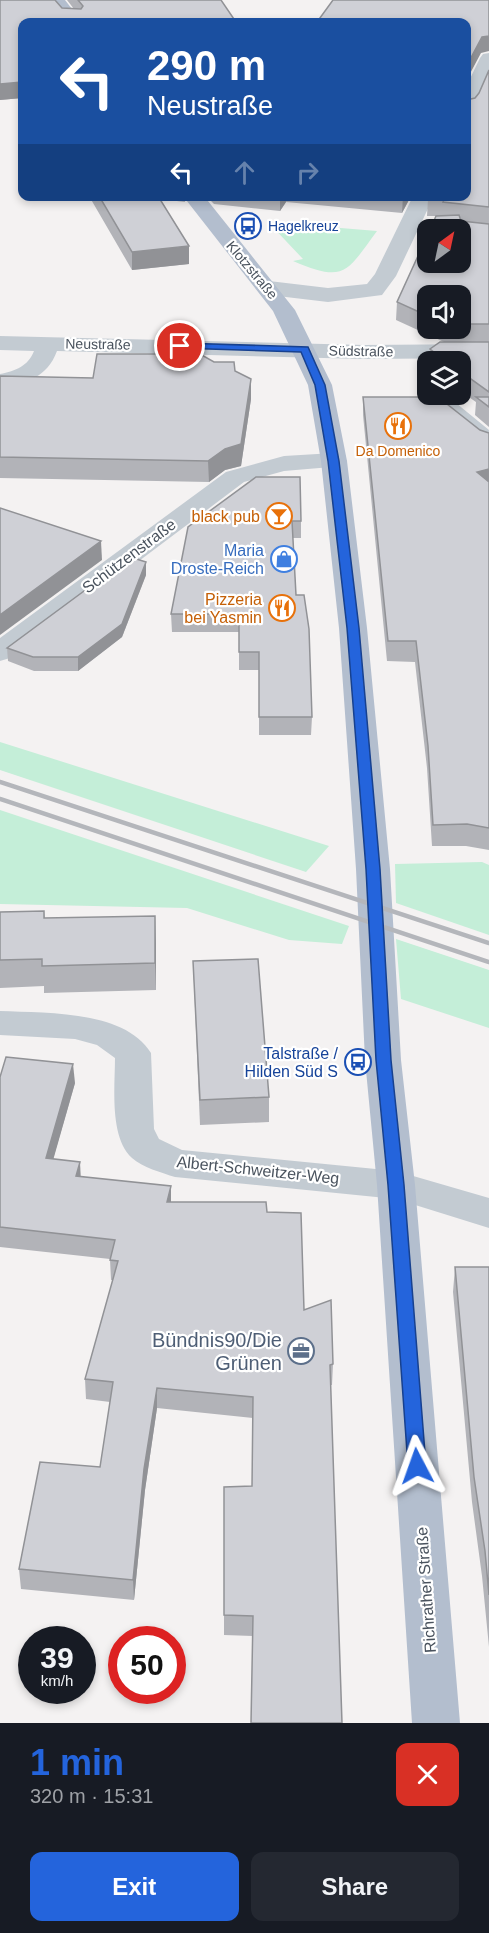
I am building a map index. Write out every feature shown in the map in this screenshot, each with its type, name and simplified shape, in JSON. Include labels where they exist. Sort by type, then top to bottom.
[{"type":"main road","points":[[56,0],[70,18]]},
{"type":"main road","name":"Klotzstraße","points":[[197,201],[284,310],[304,349]]},
{"type":"main road","name":"Richrather Straße","points":[[304,349],[320,385],[334,461],[353,628],[436,1723]]},
{"type":"street","points":[[471,97],[489,58]]},
{"type":"street","points":[[268,288],[328,295],[374,290],[385,276],[422,201]]},
{"type":"street","points":[[411,224],[417,225]]},
{"type":"street","name":"Neustraße","points":[[0,343],[304,349]]},
{"type":"street","points":[[0,381],[34,371],[45,358],[48,343]]},
{"type":"street","name":"Südstraße","points":[[304,349],[394,352],[489,351]]},
{"type":"street","points":[[394,352],[405,370],[417,383]]},
{"type":"street","points":[[442,405],[489,442]]},
{"type":"street","name":"Schützenstraße","points":[[0,652],[235,477],[260,467],[297,460],[334,461]]},
{"type":"street","name":"Albert-Schweitzer-Weg","points":[[0,1023],[75,1027],[109,1036],[133,1053],[135,1129],[145,1148],[175,1163],[396,1185]]},
{"type":"street","points":[[396,1185],[489,1213]]},
{"type":"green space","points":[[268,222],[377,231],[351,265],[343,270],[324,272],[293,261],[303,259]]},
{"type":"green space","points":[[0,742],[329,846],[306,872],[0,770]]},
{"type":"green space","points":[[0,810],[349,926],[342,944],[289,940],[187,908],[0,904]]},
{"type":"green space","points":[[482,862],[489,865],[489,935],[396,903],[395,864]]},
{"type":"green space","points":[[396,939],[489,970],[489,1028],[401,999]]},
{"type":"building","points":[[0,0],[55,0],[62,8],[81,9],[83,6],[78,0],[221,0],[233,18],[18,18],[18,82],[0,84]]},
{"type":"building","points":[[333,0],[489,0],[489,36],[482,37],[471,58],[471,18],[320,18]]},
{"type":"building","points":[[489,70],[489,207],[443,202],[471,201],[471,99],[479,93]]},
{"type":"building","points":[[102,201],[161,201],[189,246],[132,252]]},
{"type":"building","points":[[459,215],[460,219],[435,219],[436,216]]},
{"type":"building","points":[[471,222],[489,224],[489,324],[471,324],[471,285],[417,285],[417,311],[397,302],[417,258],[417,273],[471,273]]},
{"type":"building","points":[[440,342],[489,342],[489,392],[471,379],[471,351],[433,351],[430,349]]},
{"type":"building","points":[[97,354],[200,354],[214,362],[234,362],[235,371],[251,379],[241,444],[225,449],[208,461],[0,457],[0,376],[93,378]]},
{"type":"building","points":[[363,397],[417,397],[417,405],[448,405],[480,430],[489,433],[489,469],[477,472],[489,482],[489,828],[467,824],[433,825],[428,746],[416,641],[388,641]]},
{"type":"building","points":[[476,397],[489,397],[489,407]]},
{"type":"building","points":[[256,477],[300,477],[301,521],[292,521],[296,595],[304,595],[309,629],[312,717],[259,717],[259,652],[239,652],[239,614],[171,614],[188,527]]},
{"type":"building","points":[[0,508],[101,541],[0,615]]},
{"type":"building","points":[[130,557],[146,562],[122,624],[78,657],[33,657],[7,648]]},
{"type":"building","points":[[44,911],[44,918],[155,916],[155,963],[42,966],[42,959],[0,960],[0,912]]},
{"type":"building","points":[[258,959],[269,1097],[200,1100],[193,961]]},
{"type":"building","points":[[6,1057],[73,1064],[46,1158],[80,1162],[76,1176],[171,1186],[167,1202],[266,1202],[267,1212],[301,1213],[304,1310],[331,1300],[333,1364],[330,1365],[342,1723],[251,1723],[253,1616],[224,1615],[224,1487],[252,1486],[253,1397],[157,1388],[144,1469],[133,1580],[19,1569],[40,1462],[100,1467],[113,1382],[85,1379],[118,1261],[110,1260],[115,1240],[0,1227],[0,1077]]},
{"type":"building","points":[[455,1267],[489,1267],[489,1595],[474,1477]]},
{"type":"railway","points":[[0,782],[489,943]]},
{"type":"railway","points":[[0,799],[489,962]]},
{"type":"place","name":"Hagelkreuz","points":[[248,226]]},
{"type":"place","name":"Da Domenico","points":[[398,426]]},
{"type":"place","name":"black pub","points":[[279,516]]},
{"type":"place","name":"Maria Droste-Reich","points":[[284,559]]},
{"type":"place","name":"Pizzeria bei Yasmin","points":[[282,608]]},
{"type":"place","name":"Talstraße / Hilden Süd S","points":[[358,1062]]},
{"type":"place","name":"Bündnis90/Die Grünen","points":[[301,1351]]},
{"type":"route","points":[[180,346],[304,349],[320,385],[334,461],[353,628],[373,869],[384,1060],[396,1185],[417,1466]]}]
